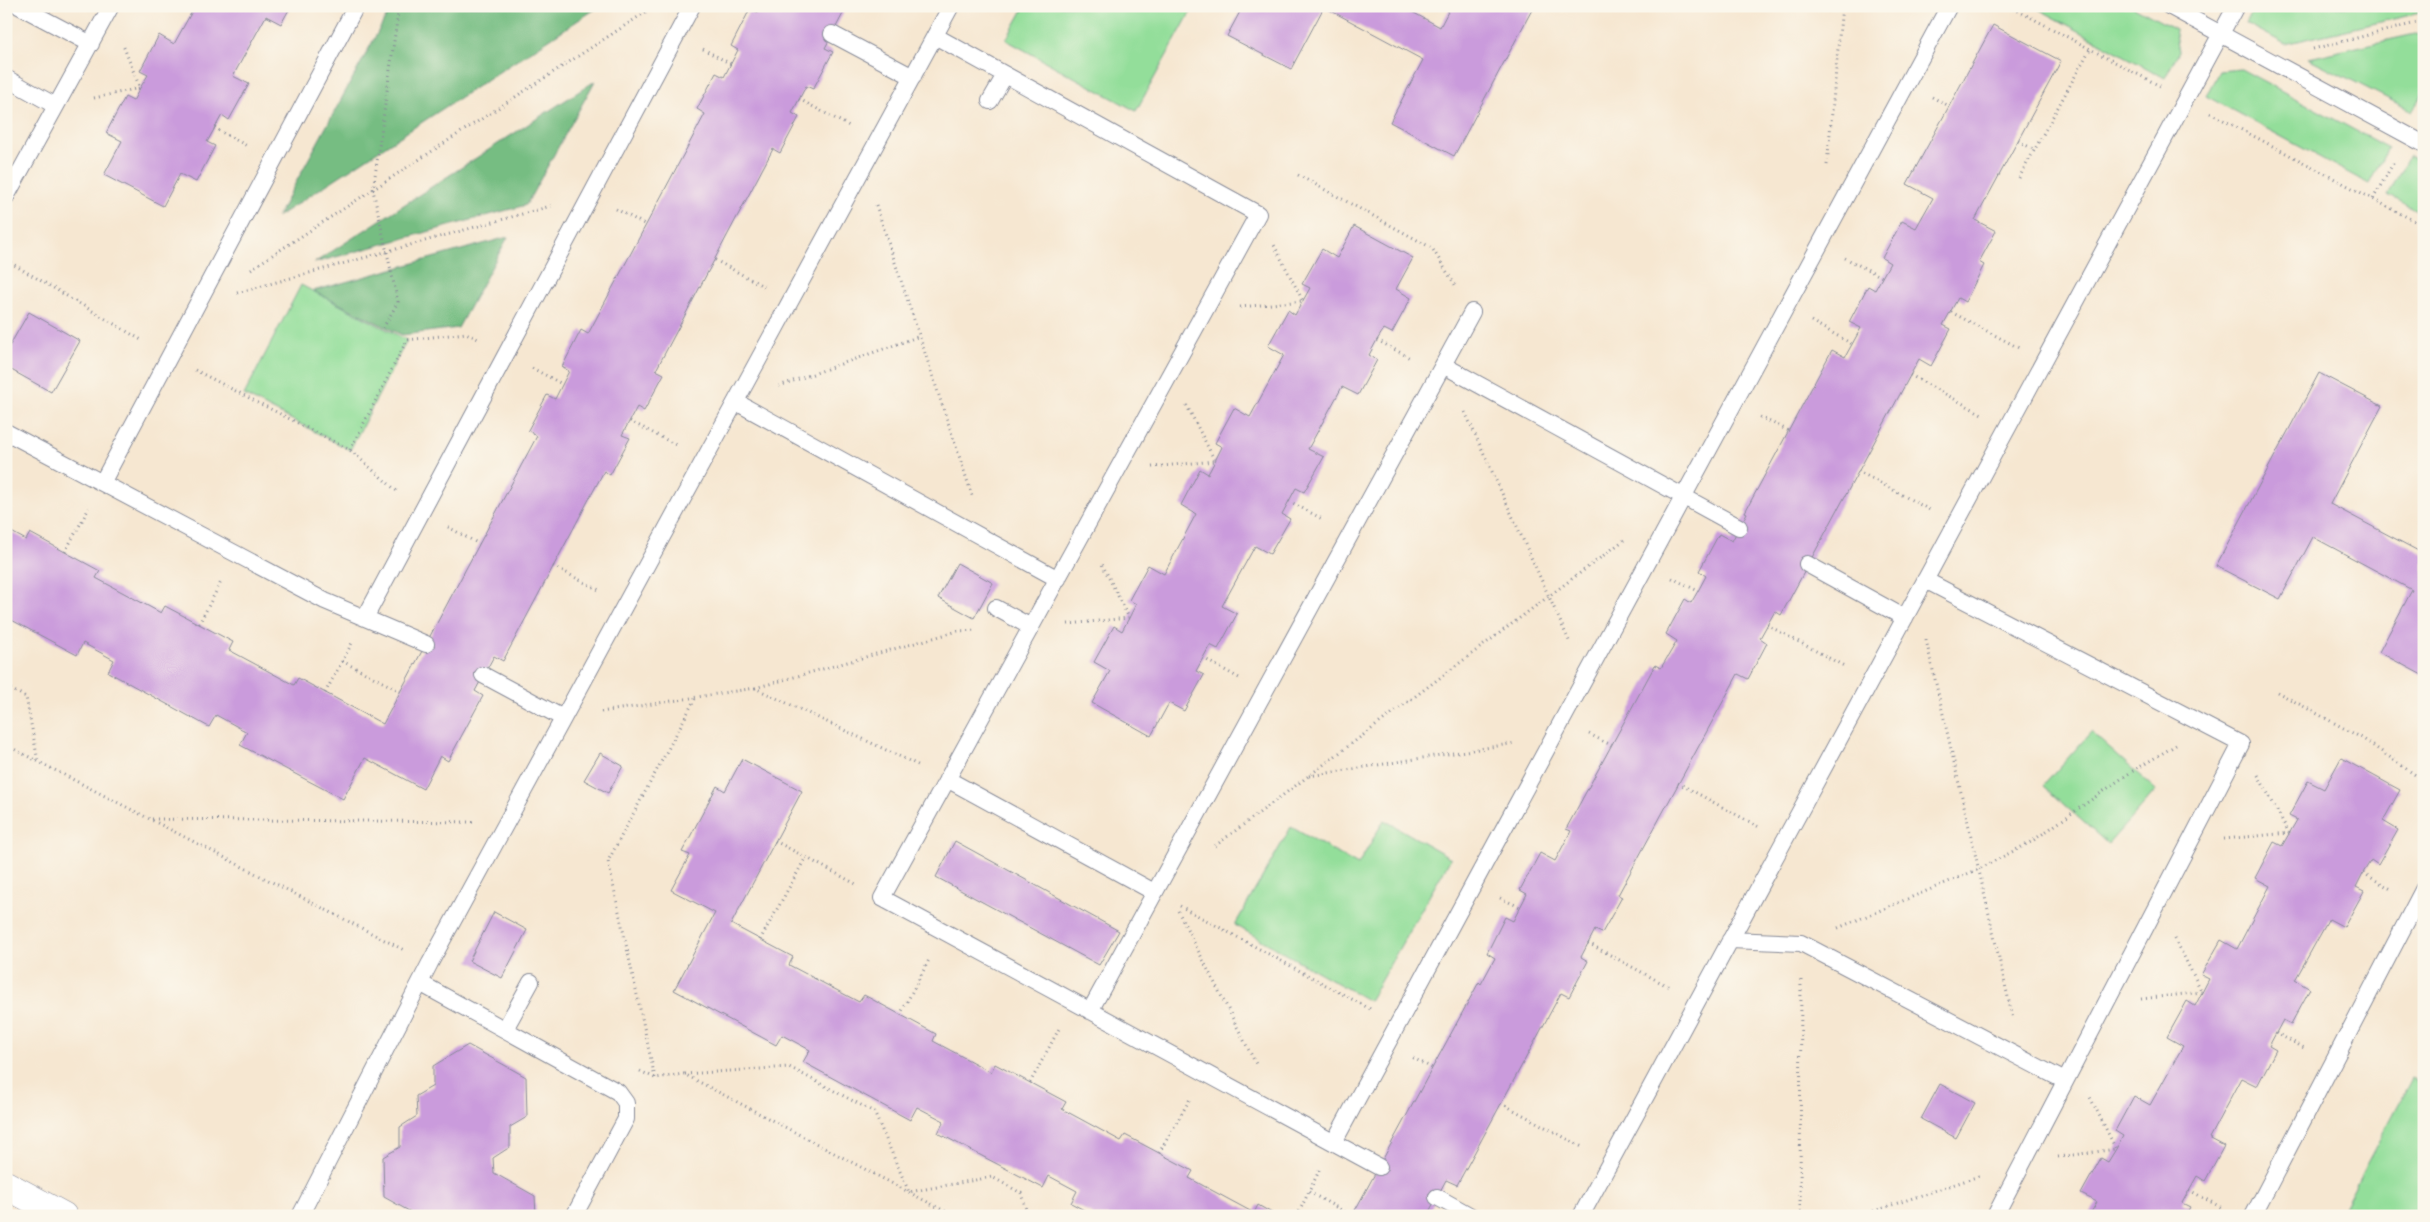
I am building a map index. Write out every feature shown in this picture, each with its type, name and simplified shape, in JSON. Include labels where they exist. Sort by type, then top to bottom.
[{"type":"street","points":[[6,1185],[63,1216]]},
{"type":"lane","points":[[19,6],[91,44]]},
{"type":"lane","points":[[102,482],[356,6]]},
{"type":"lane","points":[[365,618],[692,6]]},
{"type":"lane","points":[[300,1216],[430,963],[951,6]]},
{"type":"lane","points":[[1334,1142],[1949,6]]},
{"type":"lane","points":[[2169,6],[2424,144]]},
{"type":"lane","points":[[1581,1216],[2236,6]]},
{"type":"lane","points":[[6,197],[110,8]]},
{"type":"lane","points":[[832,34],[913,77]]},
{"type":"lane","points":[[935,36],[1258,214],[882,898],[1379,1167]]},
{"type":"lane","points":[[990,102],[1005,75]]},
{"type":"lane","points":[[6,78],[56,106]]},
{"type":"lane","points":[[1090,1011],[1472,312]]},
{"type":"lane","points":[[1441,369],[1739,527]]},
{"type":"lane","points":[[736,402],[1058,578]]},
{"type":"lane","points":[[6,432],[325,601],[426,644]]},
{"type":"lane","points":[[1808,564],[1905,618]]},
{"type":"lane","points":[[1925,580],[2242,744],[1995,1216]]},
{"type":"lane","points":[[996,608],[1031,627]]},
{"type":"lane","points":[[483,676],[563,718]]},
{"type":"lane","points":[[947,779],[1154,892]]},
{"type":"lane","points":[[2253,1216],[2423,892]]},
{"type":"lane","points":[[1730,940],[1802,943],[2065,1081]]},
{"type":"lane","points":[[420,982],[618,1092],[626,1103],[626,1119],[574,1216]]},
{"type":"lane","points":[[505,1030],[531,982]]},
{"type":"lane","points":[[1437,1197],[1471,1216]]},
{"type":"path","points":[[383,328],[398,302],[373,190],[399,6]]},
{"type":"path","points":[[248,271],[655,6]]},
{"type":"path","points":[[1827,169],[1842,6]]},
{"type":"path","points":[[2009,6],[2424,226]]},
{"type":"path","points":[[56,106],[140,88],[110,8]]},
{"type":"path","points":[[2267,60],[2424,21]]},
{"type":"path","points":[[2019,178],[2090,49]]},
{"type":"path","points":[[799,99],[878,141]]},
{"type":"path","points":[[214,128],[274,161]]},
{"type":"path","points":[[2373,199],[2409,136]]},
{"type":"path","points":[[2018,141],[2035,150]]},
{"type":"path","points":[[864,167],[986,539]]},
{"type":"path","points":[[1298,174],[1432,248],[1472,312]]},
{"type":"path","points":[[198,304],[590,196]]},
{"type":"path","points":[[1204,311],[1303,301],[1258,214]]},
{"type":"path","points":[[1820,246],[1882,277]]},
{"type":"path","points":[[6,260],[170,357],[350,450],[421,513],[479,544]]},
{"type":"path","points":[[715,260],[791,300]]},
{"type":"path","points":[[1786,308],[1852,344]]},
{"type":"path","points":[[1951,312],[2043,362]]},
{"type":"path","points":[[350,450],[407,340],[466,333],[506,354]]},
{"type":"path","points":[[736,402],[920,336]]},
{"type":"path","points":[[1377,340],[1441,369],[1586,678]]},
{"type":"path","points":[[1117,470],[1215,461],[1171,373]]},
{"type":"path","points":[[1910,375],[2008,428]]},
{"type":"path","points":[[630,421],[704,460]]},
{"type":"path","points":[[1858,471],[1956,524]]},
{"type":"path","points":[[66,552],[102,482]]},
{"type":"path","points":[[1289,501],[1350,535]]},
{"type":"path","points":[[563,718],[755,688],[958,631],[1031,627],[1129,618],[1084,530]]},
{"type":"path","points":[[1208,852],[1548,595],[1628,537]]},
{"type":"path","points":[[199,624],[236,554]]},
{"type":"path","points":[[554,566],[625,604]]},
{"type":"path","points":[[1916,597],[2022,1059]]},
{"type":"path","points":[[326,693],[365,618]]},
{"type":"path","points":[[1767,625],[1871,681]]},
{"type":"path","points":[[1203,658],[1264,692]]},
{"type":"path","points":[[342,661],[400,692]]},
{"type":"path","points":[[6,687],[26,697],[38,761]]},
{"type":"path","points":[[755,688],[947,779]]},
{"type":"path","points":[[2277,692],[2362,738],[2424,781]]},
{"type":"path","points":[[655,1078],[608,861],[696,697]]},
{"type":"path","points":[[1800,1216],[1802,943],[1979,869],[2031,842],[2128,774],[2206,726]]},
{"type":"path","points":[[1308,776],[1553,738]]},
{"type":"path","points":[[2190,842],[2289,833],[2242,744]]},
{"type":"path","points":[[6,746],[152,819],[430,963]]},
{"type":"path","points":[[1678,783],[1784,841]]},
{"type":"path","points":[[152,819],[507,821]]},
{"type":"path","points":[[776,840],[882,898]]},
{"type":"path","points":[[760,940],[806,857]]},
{"type":"path","points":[[1282,1115],[1173,902],[1398,1024]]},
{"type":"path","points":[[2106,1003],[2202,992],[2157,905]]},
{"type":"path","points":[[900,1015],[944,932]]},
{"type":"path","points":[[1588,943],[1697,1002]]},
{"type":"path","points":[[1030,1084],[1074,1002]]},
{"type":"path","points":[[2276,1033],[2332,1064]]},
{"type":"path","points":[[1859,1216],[2023,1162],[2116,1149],[2074,1064]]},
{"type":"path","points":[[638,1069],[655,1078],[684,1074],[789,1067],[874,1112],[909,1192]]},
{"type":"path","points":[[1159,1153],[1204,1073]]},
{"type":"path","points":[[684,1074],[954,1216]]},
{"type":"path","points":[[1501,1103],[1610,1162]]},
{"type":"path","points":[[1297,1216],[1334,1142]]},
{"type":"path","points":[[909,1192],[992,1177],[1021,1193],[1028,1216]]},
{"type":"path","points":[[2189,1190],[2229,1211]]},
{"type":"path","points":[[1309,1192],[1352,1216]]},
{"type":"green space","points":[[392,6],[600,6],[277,217]]},
{"type":"green space","points":[[1025,6],[1194,6],[1136,111],[1006,40]]},
{"type":"green space","points":[[2033,6],[2132,6],[2175,29],[2179,51],[2165,78]]},
{"type":"green space","points":[[2255,6],[2424,6],[2424,12],[2285,44],[2246,23]]},
{"type":"green space","points":[[2424,32],[2424,91],[2412,111],[2308,58]]},
{"type":"green space","points":[[2241,69],[2388,148],[2369,184],[2206,96],[2219,71]]},
{"type":"green space","points":[[595,81],[526,205],[314,263]]},
{"type":"green space","points":[[2409,156],[2424,164],[2424,214],[2388,195]]},
{"type":"green space","points":[[508,237],[458,328],[402,335],[313,291]]},
{"type":"green space","points":[[301,285],[407,340],[350,450],[244,395]]},
{"type":"green space","points":[[2091,732],[2156,790],[2108,844],[2043,786]]},
{"type":"green space","points":[[1384,820],[1451,858],[1369,1001],[1235,925],[1291,827],[1358,865]]},
{"type":"green space","points":[[2412,1078],[2424,1084],[2424,1216],[2339,1216]]},
{"type":"building","points":[[195,6],[291,6],[281,24],[266,16],[233,76],[249,84],[229,120],[222,115],[207,142],[215,146],[196,182],[180,174],[163,206],[104,175],[122,141],[106,133],[125,97],[133,101],[148,75],[140,71],[159,35],[174,44]]},
{"type":"building","points":[[761,6],[847,6],[825,48],[833,52],[813,89],[806,86],[792,113],[799,117],[780,153],[773,149],[656,370],[664,374],[644,411],[637,407],[622,435],[630,438],[610,475],[604,471],[503,661],[494,656],[475,691],[483,696],[448,761],[440,756],[423,789],[365,758],[343,799],[240,745],[247,732],[216,715],[209,727],[108,672],[114,660],[83,643],[77,655],[6,617],[6,529],[26,540],[30,533],[100,571],[96,578],[161,613],[165,606],[233,642],[229,650],[294,685],[298,678],[383,724],[537,436],[528,430],[547,395],[555,399],[569,371],[562,367],[581,330],[588,334],[705,114],[697,109],[716,73],[724,77],[738,50],[731,46],[750,9],[758,12]]},
{"type":"building","points":[[1243,6],[1401,6],[1440,27],[1451,6],[1534,6],[1454,156],[1390,122],[1423,60],[1324,7],[1291,69],[1227,36]]},
{"type":"building","points":[[1993,25],[2061,61],[1975,220],[1996,231],[1979,262],[1984,265],[1965,302],[1958,298],[1943,325],[1951,329],[1931,366],[1919,359],[1781,615],[1775,611],[1760,638],[1767,643],[1748,679],[1738,674],[1618,895],[1622,897],[1602,933],[1595,930],[1581,957],[1588,961],[1569,997],[1561,993],[1457,1185],[1446,1180],[1429,1212],[1437,1216],[1352,1216],[1479,982],[1481,984],[1495,958],[1487,953],[1505,917],[1513,921],[1527,894],[1520,890],[1540,853],[1555,861],[1571,831],[1566,829],[1655,665],[1661,668],[1677,641],[1666,634],[1685,599],[1691,603],[1706,576],[1699,571],[1719,534],[1732,541],[1747,513],[1745,512],[1832,350],[1845,357],[1861,328],[1849,322],[1868,286],[1875,290],[1890,263],[1882,258],[1902,221],[1916,228],[1933,198],[1907,184]]},
{"type":"building","points":[[1354,226],[1413,258],[1396,289],[1411,298],[1392,333],[1384,329],[1377,340],[1369,355],[1377,360],[1358,395],[1342,387],[1308,449],[1324,457],[1304,492],[1296,488],[1282,514],[1290,519],[1270,554],[1255,546],[1222,606],[1237,614],[1218,649],[1210,645],[1196,671],[1204,675],[1184,711],[1169,703],[1151,736],[1092,703],[1110,671],[1094,662],[1114,626],[1122,631],[1136,604],[1129,600],[1148,565],[1164,574],[1196,514],[1181,505],[1200,469],[1208,474],[1222,447],[1215,443],[1234,408],[1250,417],[1284,355],[1268,346],[1288,310],[1295,315],[1310,288],[1302,284],[1322,249],[1337,258]]},
{"type":"building","points":[[29,312],[80,341],[51,392],[6,367],[6,352]]},
{"type":"building","points":[[2319,373],[2382,406],[2330,504],[2424,554],[2424,676],[2379,652],[2412,590],[2313,537],[2280,599],[2216,566]]},
{"type":"building","points":[[957,563],[993,583],[974,618],[938,598]]},
{"type":"building","points":[[600,753],[623,766],[608,793],[584,780]]},
{"type":"building","points":[[2341,758],[2400,790],[2383,821],[2398,830],[2378,865],[2371,860],[2363,873],[2356,887],[2364,891],[2344,927],[2329,919],[2295,980],[2310,989],[2291,1024],[2283,1020],[2269,1046],[2276,1050],[2257,1086],[2241,1078],[2209,1138],[2224,1146],[2205,1181],[2197,1176],[2182,1203],[2190,1207],[2185,1216],[2089,1216],[2097,1202],[2081,1194],[2101,1158],[2108,1162],[2116,1149],[2123,1136],[2115,1131],[2134,1096],[2150,1105],[2183,1046],[2167,1037],[2187,1001],[2195,1006],[2209,979],[2201,975],[2221,940],[2237,949],[2270,886],[2255,878],[2274,842],[2282,846],[2297,820],[2289,816],[2308,781],[2324,789]]},
{"type":"building","points":[[742,759],[802,791],[731,924],[793,957],[789,965],[859,1002],[864,995],[936,1034],[933,1041],[991,1072],[995,1064],[1066,1102],[1062,1109],[1121,1141],[1125,1135],[1193,1171],[1189,1178],[1254,1213],[1258,1205],[1277,1216],[1095,1216],[1071,1203],[1077,1191],[1049,1176],[1043,1188],[938,1133],[944,1121],[917,1107],[910,1120],[803,1062],[810,1050],[782,1035],[776,1045],[674,990],[715,913],[671,890],[690,855],[682,852],[717,786],[725,791]]},
{"type":"building","points":[[955,841],[1119,931],[1099,965],[936,877]]},
{"type":"building","points":[[494,912],[527,930],[502,978],[469,961]]},
{"type":"building","points":[[468,1045],[526,1077],[527,1117],[510,1127],[510,1147],[493,1158],[494,1173],[535,1196],[536,1216],[418,1216],[384,1197],[383,1157],[400,1147],[400,1127],[417,1116],[416,1096],[433,1086],[433,1066]]},
{"type":"building","points":[[1940,1084],[1975,1103],[1956,1138],[1921,1119]]}]
